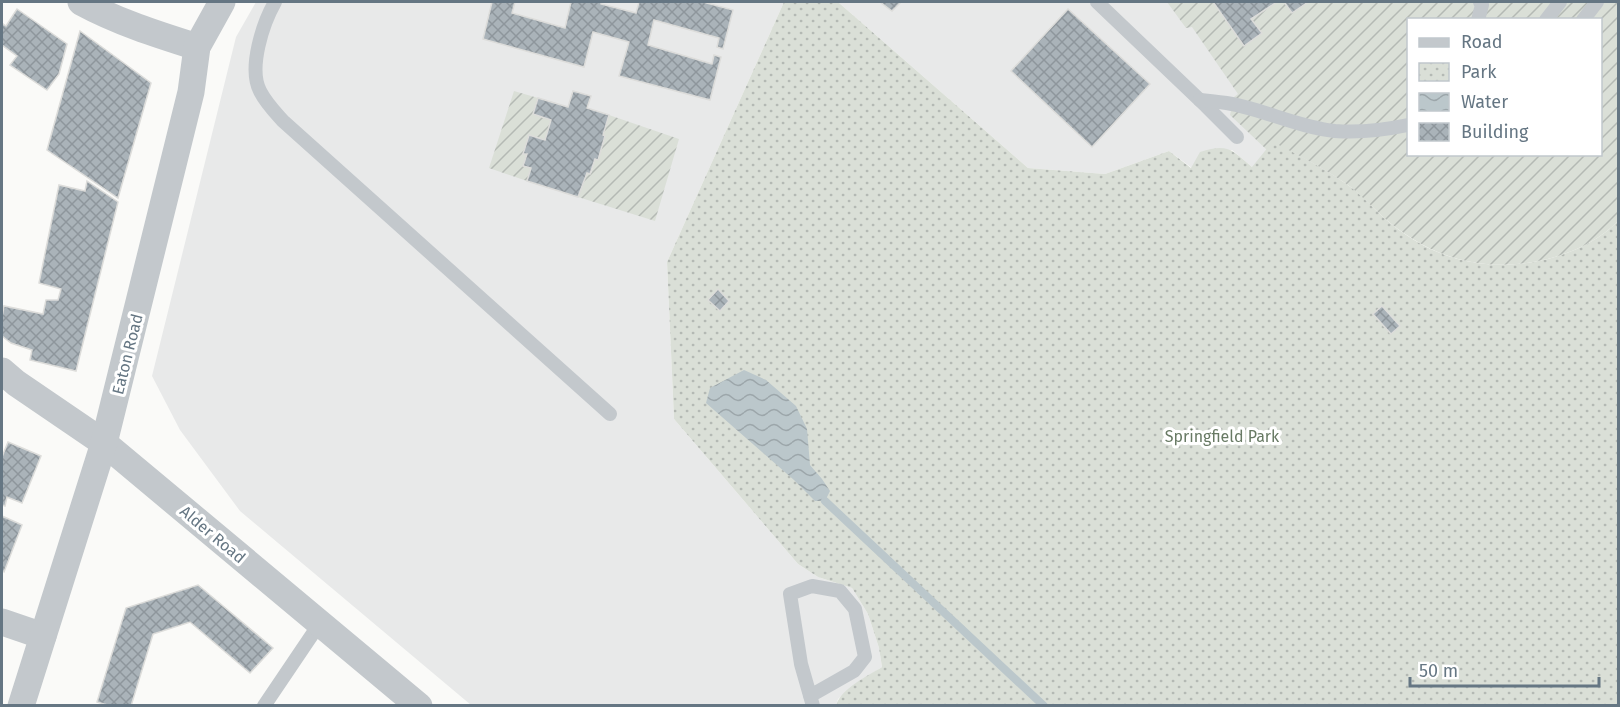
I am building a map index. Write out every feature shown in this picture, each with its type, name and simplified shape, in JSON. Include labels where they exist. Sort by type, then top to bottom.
[{"type":"street","points":[[81,2],[139,28],[197,47]]},
{"type":"street","name":"Eaton Road","points":[[21,705],[104,443],[191,92],[197,47],[222,2]]},
{"type":"street","name":"Alder Road","points":[[2,371],[104,443],[419,705]]},
{"type":"street","points":[[2,622],[43,636]]},
{"type":"lane","points":[[275,2],[258,45],[256,73],[259,90],[267,103],[283,121],[610,414]]},
{"type":"lane","points":[[1096,2],[1236,137]]},
{"type":"lane","points":[[1479,18],[1482,5],[1480,2]]},
{"type":"lane","points":[[1548,18],[1560,2]]},
{"type":"lane","points":[[1585,18],[1597,2]]},
{"type":"lane","points":[[1200,100],[1233,104],[1306,126],[1335,131],[1360,132],[1407,125]]},
{"type":"lane","points":[[812,586],[840,591],[855,609],[865,657],[854,671],[812,701],[801,664],[790,594],[812,586]]},
{"type":"lane","points":[[264,705],[320,623]]},
{"type":"shaded area","points":[[256,2],[784,2],[667,262],[674,419],[798,564],[818,577],[852,588],[868,614],[879,648],[882,667],[853,686],[838,699],[836,705],[471,705],[240,511],[180,430],[152,376],[236,37]]},
{"type":"shaded area","points":[[838,2],[1618,2],[1618,221],[1252,167],[1232,150],[1192,168],[1169,151],[1105,174],[1028,168]]},
{"type":"green space","name":"Springfield Park","points":[[784,2],[838,2],[1028,168],[1105,174],[1169,151],[1191,168],[1200,152],[1217,148],[1234,152],[1252,167],[1273,141],[1343,181],[1398,230],[1416,241],[1452,257],[1491,265],[1533,262],[1568,253],[1600,236],[1618,221],[1618,705],[836,705],[849,688],[882,667],[879,648],[868,614],[852,588],[818,577],[798,564],[674,419],[667,262]]},
{"type":"green space","points":[[1167,2],[1213,2],[1244,45],[1262,33],[1251,19],[1277,2],[1284,2],[1292,12],[1308,2],[1618,2],[1618,221],[1600,236],[1579,248],[1556,257],[1533,262],[1492,265],[1472,262],[1434,250],[1399,230],[1352,188],[1324,169],[1273,142],[1267,150],[1230,115],[1234,97],[1238,94],[1192,27],[1186,28]]},
{"type":"green space","points":[[514,91],[538,98],[533,114],[551,120],[545,140],[524,154],[527,154],[523,166],[531,168],[527,181],[489,168]]},
{"type":"green space","points":[[609,115],[679,139],[655,221],[578,197],[587,173],[591,174],[595,159],[598,159]]},
{"type":"water","points":[[744,370],[766,380],[796,406],[807,429],[810,465],[830,491],[825,501],[815,501],[706,403],[710,388]]},
{"type":"building","points":[[492,2],[515,2],[512,13],[565,28],[571,2],[601,2],[601,4],[636,13],[639,2],[703,2],[733,10],[723,49],[717,47],[719,38],[654,20],[648,45],[712,64],[714,55],[721,57],[710,100],[619,76],[629,42],[593,32],[584,67],[483,39]]},
{"type":"building","points":[[880,2],[901,2],[892,11]]},
{"type":"building","points":[[1213,2],[1277,2],[1251,19],[1262,33],[1244,46]]},
{"type":"building","points":[[1284,2],[1308,2],[1292,13]]},
{"type":"building","points":[[17,9],[67,44],[59,74],[47,90],[10,65],[17,56],[2,45],[3,24],[6,26]]},
{"type":"building","points":[[1068,9],[1150,84],[1092,147],[1011,71]]},
{"type":"building","points":[[80,31],[151,83],[118,198],[47,150]]},
{"type":"building","points":[[573,91],[591,96],[587,108],[609,115],[598,160],[595,159],[590,174],[587,173],[578,197],[527,181],[531,168],[523,166],[527,154],[523,154],[529,135],[545,140],[551,120],[533,114],[538,98],[568,107]]},
{"type":"building","points":[[87,181],[118,202],[76,371],[30,360],[32,350],[11,343],[2,336],[2,317],[4,306],[43,314],[46,300],[58,300],[61,289],[39,283],[59,185],[85,191]]},
{"type":"building","points":[[718,289],[729,301],[720,311],[708,300]]},
{"type":"building","points":[[1382,306],[1400,326],[1391,334],[1373,314]]},
{"type":"building","points":[[8,442],[41,456],[22,503],[7,497],[5,506],[2,505],[2,457]]},
{"type":"building","points":[[2,516],[22,525],[4,572],[2,570]]},
{"type":"building","points":[[198,585],[273,648],[250,673],[190,622],[153,634],[131,706],[111,706],[97,702],[126,608]]},
{"type":"waterway","points":[[825,501],[1044,706]]}]
